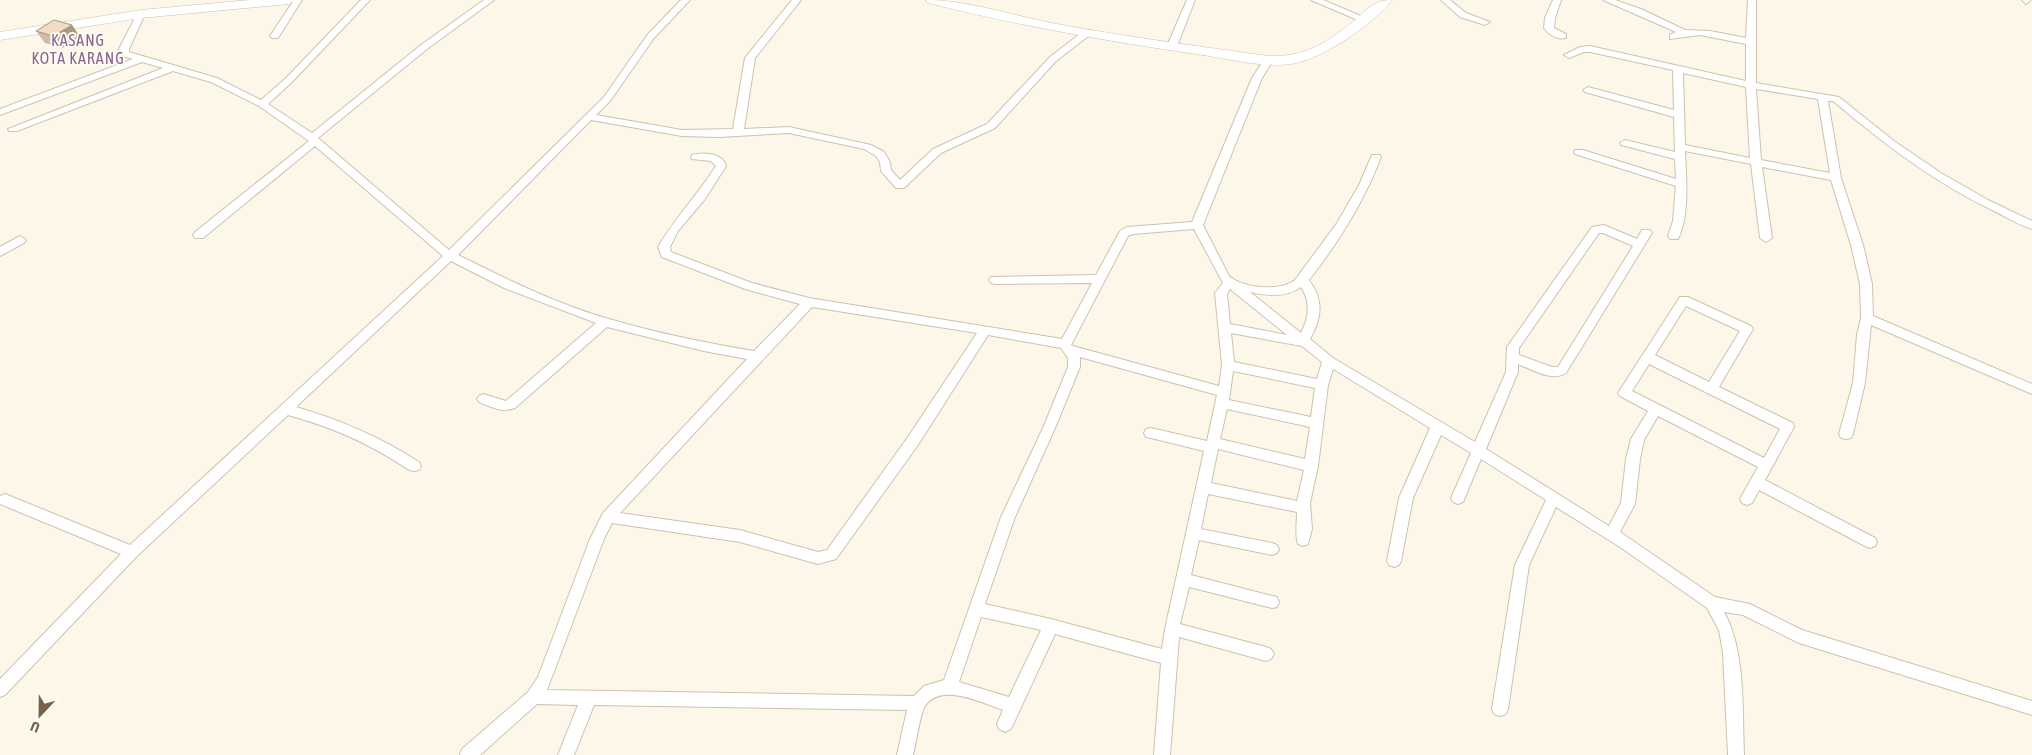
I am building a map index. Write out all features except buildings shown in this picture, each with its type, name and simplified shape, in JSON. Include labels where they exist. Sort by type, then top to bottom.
[{"type":"street","points":[[0,36],[140,14],[289,0]]},
{"type":"street","points":[[275,36],[298,0]]},
{"type":"street","points":[[262,104],[288,81],[366,0]]},
{"type":"street","points":[[199,236],[424,47],[490,0]]},
{"type":"street","points":[[0,690],[132,552],[450,256],[589,117],[614,91],[651,36],[686,0]]},
{"type":"street","points":[[738,132],[750,58],[797,0]]},
{"type":"street","points":[[932,0],[955,3],[1088,32],[1268,60],[1294,59],[1332,42],[1386,0]]},
{"type":"street","points":[[1172,46],[1191,0]]},
{"type":"street","points":[[1315,0],[1363,19]]},
{"type":"street","points":[[1445,0],[1463,15],[1486,22]]},
{"type":"street","points":[[1557,0],[1550,18],[1549,28],[1552,32],[1563,36]]},
{"type":"street","points":[[1607,0],[1627,3],[1684,33]]},
{"type":"street","points":[[1752,0],[1750,42],[1751,85],[1756,164],[1763,203],[1766,238]]},
{"type":"street","points":[[140,14],[124,49],[128,56],[214,80],[262,104],[314,140],[450,256],[508,285],[605,322],[704,347],[757,356]]},
{"type":"street","points":[[589,117],[673,134],[717,135],[738,132],[789,130],[867,147],[880,154],[886,171],[900,186],[936,151],[980,133],[991,126],[1054,59],[1088,32]]},
{"type":"street","points":[[1673,38],[1678,34],[1699,32],[1750,42]]},
{"type":"street","points":[[1569,54],[1583,48],[1590,48],[1751,85],[1836,99],[1890,143],[1937,175],[1984,202],[2032,225]]},
{"type":"street","points":[[142,59],[1,111],[15,132],[174,68]]},
{"type":"street","points":[[1268,60],[1257,78],[1248,104],[1200,214],[1198,225],[1225,278],[1302,342],[1329,361],[1437,428],[1477,450],[1611,535],[1712,603],[1720,614],[1726,629],[1731,653],[1736,755]]},
{"type":"street","points":[[1674,236],[1678,221],[1681,184],[1678,69]]},
{"type":"street","points":[[1588,90],[1680,115]]},
{"type":"street","points":[[1822,98],[1836,178],[1857,245],[1866,284],[1867,318],[1863,335],[1859,383],[1846,434]]},
{"type":"street","points":[[1625,143],[1836,178]]},
{"type":"street","points":[[1578,152],[1681,184]]},
{"type":"street","points":[[1162,755],[1165,735],[1168,658],[1172,629],[1202,487],[1213,445],[1228,365],[1221,293],[1227,285],[1231,284],[1262,290],[1280,291],[1292,288],[1302,280],[1330,243],[1352,208],[1376,156]]},
{"type":"street","points":[[696,157],[713,158],[720,162],[720,166],[701,197],[674,229],[664,247],[666,254],[748,286],[809,302],[1053,341],[1068,348],[1223,397],[1316,423]]},
{"type":"street","points":[[1068,348],[1100,279],[1124,234],[1128,231],[1198,225]]},
{"type":"street","points":[[1458,498],[1512,372],[1512,357],[1513,347],[1598,229],[1643,238],[1562,370],[1551,372],[1512,357]]},
{"type":"street","points":[[0,252],[20,240]]},
{"type":"street","points":[[995,280],[1100,279]]},
{"type":"street","points":[[1302,280],[1314,298],[1313,321],[1302,342]]},
{"type":"street","points":[[1712,389],[1747,329],[1684,300],[1624,393],[1766,465]]},
{"type":"street","points":[[468,755],[534,697],[544,681],[597,539],[608,517],[809,302]]},
{"type":"street","points":[[1867,318],[2032,389]]},
{"type":"street","points":[[483,399],[504,406],[514,402],[605,322]]},
{"type":"street","points":[[1225,326],[1302,342]]},
{"type":"street","points":[[608,517],[740,536],[818,558],[831,555],[913,441],[985,330]]},
{"type":"street","points":[[950,686],[1008,517],[1049,428],[1076,362],[1068,348]]},
{"type":"street","points":[[1647,357],[1788,427],[1747,499]]},
{"type":"street","points":[[1302,540],[1305,529],[1303,508],[1322,385],[1329,361]]},
{"type":"street","points":[[1228,365],[1322,385]]},
{"type":"street","points":[[286,409],[361,434],[414,466]]},
{"type":"street","points":[[1611,535],[1628,504],[1632,486],[1632,459],[1638,439],[1656,409]]},
{"type":"street","points":[[1394,561],[1406,498],[1437,428]]},
{"type":"street","points":[[1151,433],[1311,466]]},
{"type":"street","points":[[1756,482],[1870,542]]},
{"type":"street","points":[[1202,487],[1303,508]]},
{"type":"street","points":[[1500,709],[1522,564],[1553,499]]},
{"type":"street","points":[[5,500],[132,552]]},
{"type":"street","points":[[1193,533],[1272,549]]},
{"type":"street","points":[[1184,579],[1272,602]]},
{"type":"street","points":[[1712,603],[1745,609],[1799,636],[2032,708]]},
{"type":"street","points":[[977,609],[1051,626],[1168,658]]},
{"type":"street","points":[[1005,724],[1051,626]]},
{"type":"street","points":[[1172,629],[1266,654]]},
{"type":"street","points":[[904,755],[917,703],[929,691],[950,686],[1013,706]]},
{"type":"street","points":[[534,697],[917,703]]},
{"type":"street","points":[[566,755],[589,697]]},
{"type":"district","name":"KASANG KOTA KARANG","points":[[78,49]]}]
